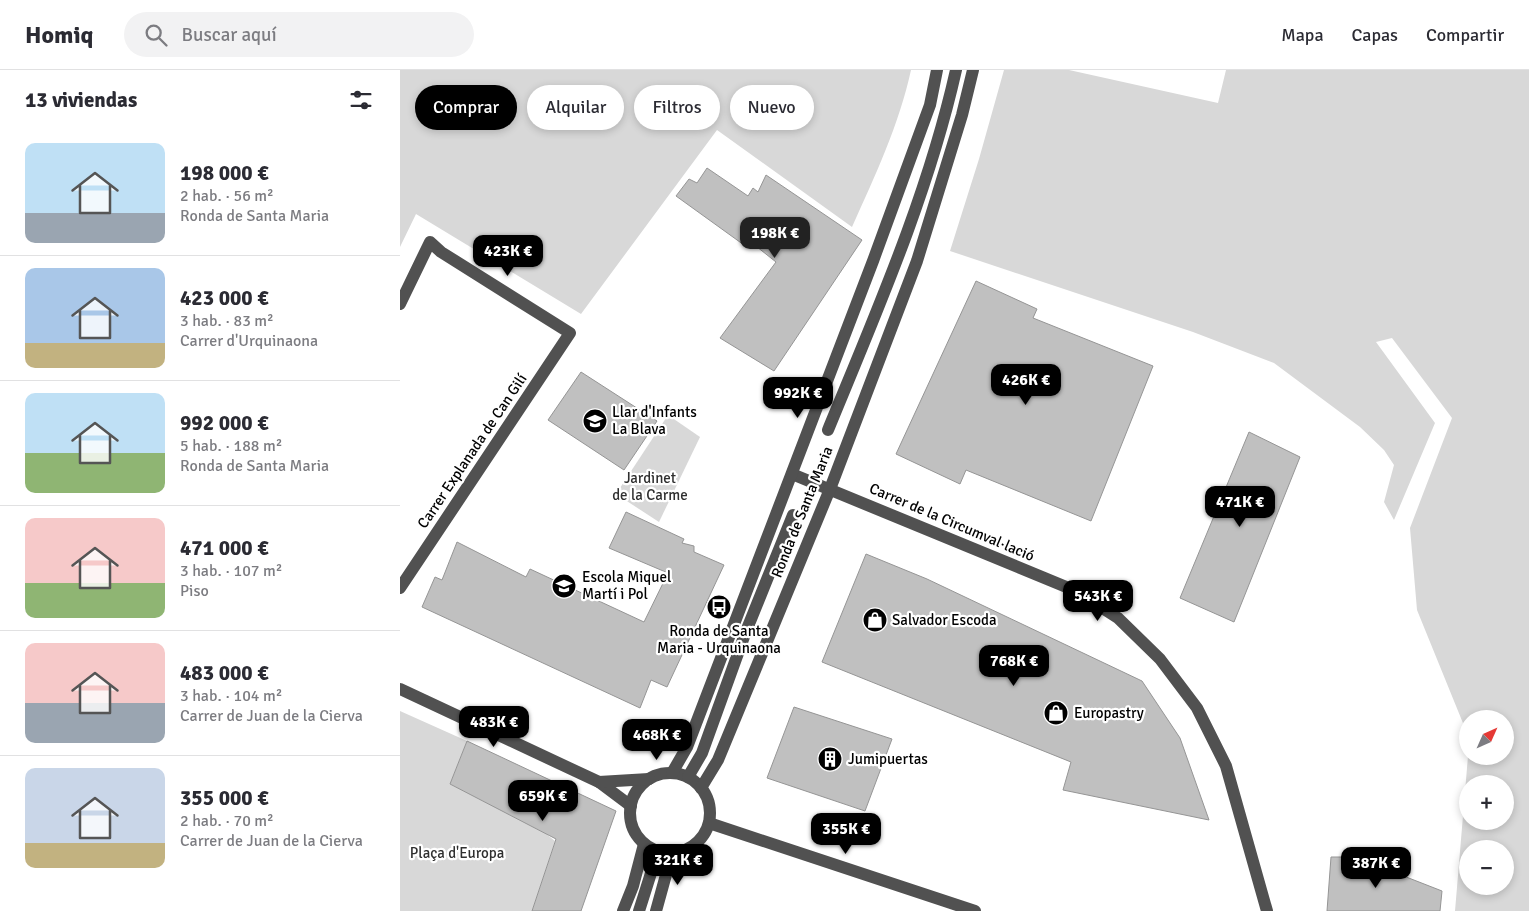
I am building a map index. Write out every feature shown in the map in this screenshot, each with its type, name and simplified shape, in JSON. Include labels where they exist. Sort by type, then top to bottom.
[{"type":"street","name":"Ronda de Santa Maria","points":[[672,773],[687,746],[792,474],[930,105],[937,70]]},
{"type":"street","name":"Ronda de Santa Maria","points":[[828,430],[898,260],[946,114],[956,70]]},
{"type":"street","name":"Ronda de Santa Maria","points":[[701,788],[718,760],[830,488],[917,261],[962,115],[972,70]]},
{"type":"street","name":"Carrer Explanada de Can Gilí","points":[[400,304],[430,242],[441,252],[570,333],[400,588]]},
{"type":"street","name":"Carrer de la Circumval·lació","points":[[792,474],[830,488],[1076,591],[1118,618],[1160,659],[1197,708],[1226,766],[1267,911]]},
{"type":"street","name":"Ronda de Santa Maria","points":[[688,778],[702,753],[745,634],[793,515]]},
{"type":"street","points":[[400,689],[599,782],[631,806]]},
{"type":"street","points":[[672,773],[688,778],[701,788],[708,801],[710,814],[705,832],[698,842],[686,850],[672,853],[658,851],[644,844],[636,835],[631,824],[631,806],[635,793],[649,779],[660,774],[672,773]]},
{"type":"street","points":[[599,782],[649,779]]},
{"type":"street","points":[[709,823],[975,911]]},
{"type":"street","points":[[624,911],[644,844]]},
{"type":"street","points":[[639,911],[658,851]]},
{"type":"street","points":[[656,911],[672,853]]},
{"type":"green space","points":[[400,70],[911,70],[893,130],[852,227],[717,130],[581,314],[416,214],[400,247]]},
{"type":"green space","points":[[1004,70],[1069,70],[1218,103],[1226,70],[1529,70],[1529,911],[1455,911],[1459,863],[1459,895],[1514,895],[1514,840],[1461,840],[1462,830],[1514,830],[1514,775],[1466,775],[1467,765],[1514,765],[1514,710],[1459,710],[1459,713],[1417,610],[1410,528],[1452,418],[1392,338],[1376,342],[1435,423],[1394,520],[1384,502],[1394,465],[1384,450],[1360,427],[1274,363],[1193,332],[950,251]]},
{"type":"green space","name":"Jardinet de la Carme","points":[[668,415],[700,437],[659,522],[616,494]]},
{"type":"green space","name":"Plaça d'Europa","points":[[400,711],[467,741],[450,784],[545,833],[555,841],[532,911],[400,911]]},
{"type":"building","points":[[707,168],[748,196],[753,188],[758,192],[766,175],[862,240],[774,371],[720,338],[776,262],[747,239],[744,245],[676,196],[689,179],[697,183]]},
{"type":"building","points":[[976,281],[1037,309],[1033,318],[1153,366],[1091,521],[966,470],[960,484],[896,454]]},
{"type":"building","points":[[581,372],[657,421],[624,470],[548,420]]},
{"type":"building","points":[[1249,432],[1300,457],[1234,622],[1180,598]]},
{"type":"building","points":[[626,512],[684,539],[682,543],[694,546],[694,552],[724,565],[667,687],[651,680],[640,708],[422,607],[435,577],[442,580],[457,542],[526,577],[530,569],[644,622],[668,573],[609,548]]},
{"type":"building","name":"Europastry","points":[[866,554],[927,579],[1142,681],[1180,738],[1209,820],[1063,790],[1071,762],[822,662]]},
{"type":"building","name":"Jumipuertas","points":[[794,707],[892,739],[865,811],[767,778]]},
{"type":"building","points":[[467,741],[616,811],[581,911],[532,911],[556,839],[450,784]]},
{"type":"building","points":[[1331,857],[1355,857],[1442,891],[1440,911],[1327,911]]},
{"type":"place","name":"Llar d'Infants La Blava","points":[[595,421]]},
{"type":"place","name":"Escola Miquel Martí i Pol","points":[[564,586]]},
{"type":"place","name":"Ronda de Santa Maria - Urquinaona","points":[[719,607]]},
{"type":"place","name":"Salvador Escoda","points":[[875,620]]},
{"type":"place","name":"Europastry","points":[[1056,713]]},
{"type":"place","name":"Jumipuertas","points":[[830,759]]}]
